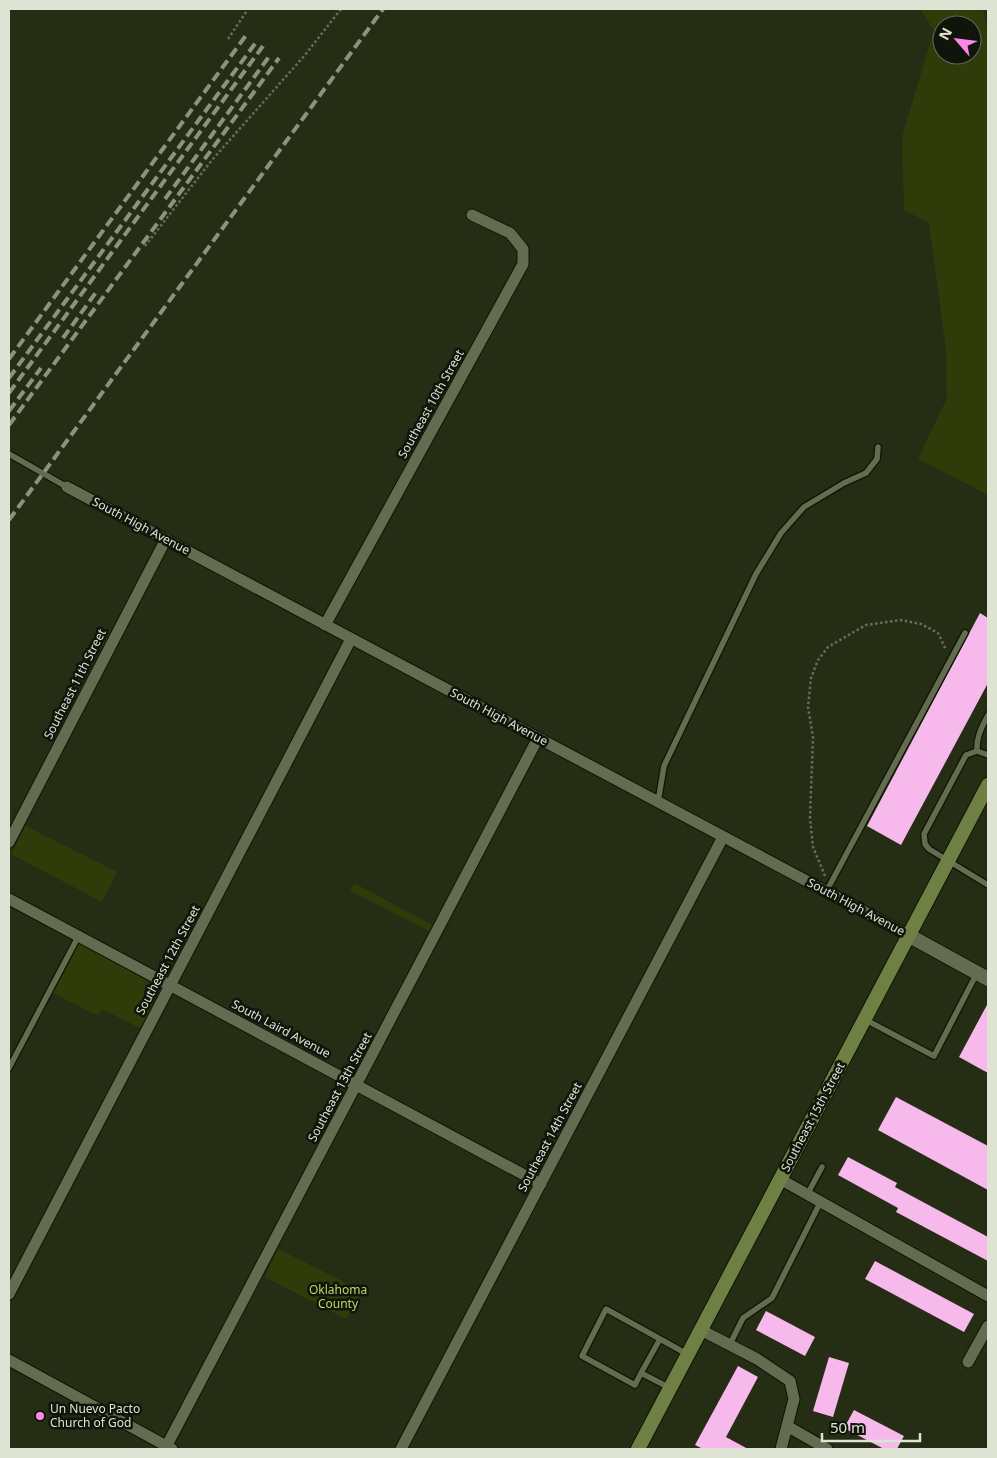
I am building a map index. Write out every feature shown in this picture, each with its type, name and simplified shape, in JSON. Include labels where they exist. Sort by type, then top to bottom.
[{"type":"main road","name":"Southeast 15th Street","points":[[638,1449],[988,785]]},
{"type":"street","name":"Southeast 10th Street","points":[[325,625],[523,264],[522,248],[510,233],[472,215]]},
{"type":"street","name":"South High Avenue","points":[[67,487],[723,837],[828,887],[908,935],[983,975]]},
{"type":"street","name":"Southeast 11th Street","points":[[9,842],[166,539]]},
{"type":"street","name":"Southeast 12th Street","points":[[9,1294],[351,639]]},
{"type":"street","name":"Southeast 13th Street","points":[[168,1448],[538,738]]},
{"type":"street","name":"Southeast 14th Street","points":[[401,1449],[723,837]]},
{"type":"street","name":"South Laird Avenue","points":[[9,899],[541,1184]]},
{"type":"street","points":[[780,1179],[987,1292]]},
{"type":"street","points":[[968,1362],[988,1326]]},
{"type":"street","points":[[700,1330],[730,1344],[790,1381],[794,1398],[781,1449]]},
{"type":"street","points":[[9,1360],[168,1448]]},
{"type":"street","points":[[787,1426],[827,1449]]},
{"type":"lane","points":[[658,802],[664,766],[678,735],[756,574],[781,533],[804,507],[844,483],[866,473],[877,459],[878,447]]},
{"type":"lane","name":"South High Avenue","points":[[9,454],[67,487]]},
{"type":"lane","points":[[828,887],[965,633]]},
{"type":"lane","points":[[978,751],[976,742],[988,715]]},
{"type":"lane","points":[[988,755],[978,751],[966,755],[924,834],[925,844],[929,849],[947,862],[988,885]]},
{"type":"lane","points":[[9,1068],[78,937]]},
{"type":"lane","points":[[864,1019],[934,1056],[983,975]]},
{"type":"lane","points":[[808,1193],[822,1167]]},
{"type":"lane","points":[[730,1344],[743,1318],[772,1298],[822,1201]]},
{"type":"lane","points":[[660,1339],[634,1385],[582,1356],[606,1309],[660,1339],[687,1354]]},
{"type":"lane","points":[[641,1373],[670,1389]]},
{"type":"path","points":[[228,39],[248,9]]},
{"type":"path","points":[[145,246],[212,160],[305,56],[341,9]]},
{"type":"path","points":[[828,887],[813,847],[810,818],[813,737],[808,707],[811,678],[818,660],[828,647],[866,625],[901,620],[922,624],[938,633],[947,651]]},
{"type":"green space","points":[[920,9],[983,9],[988,33],[988,495],[918,459],[947,398],[946,350],[929,223],[904,210],[902,137],[932,37],[932,65],[982,65],[982,15],[932,15],[932,27]]},
{"type":"green space","points":[[26,826],[117,872],[102,902],[11,854]]},
{"type":"green space","points":[[354,883],[432,925],[429,931],[350,891]]},
{"type":"green space","points":[[79,943],[144,979],[149,985],[153,997],[152,1003],[140,1028],[102,1009],[98,1016],[53,993]]},
{"type":"green space","name":"Oklahoma County","points":[[278,1249],[362,1291],[346,1319],[265,1277]]},
{"type":"building","points":[[980,613],[988,618],[988,683],[901,845],[867,826]]},
{"type":"building","points":[[988,1003],[988,1073],[959,1057]]},
{"type":"building","points":[[896,1097],[988,1146],[988,1190],[878,1130]]},
{"type":"building","points":[[848,1157],[897,1183],[895,1187],[988,1237],[988,1261],[896,1212],[898,1208],[838,1175]]},
{"type":"building","points":[[875,1261],[974,1314],[964,1332],[865,1279]]},
{"type":"building","points":[[766,1311],[815,1337],[805,1356],[756,1330]]},
{"type":"building","points":[[829,1357],[849,1363],[833,1417],[813,1411]]},
{"type":"building","points":[[738,1366],[758,1377],[726,1437],[748,1449],[703,1449],[695,1445]]},
{"type":"building","points":[[854,1410],[904,1436],[897,1449],[884,1449],[844,1428]]},
{"type":"railway","points":[[9,520],[383,9]]},
{"type":"railway","points":[[9,359],[247,34]]},
{"type":"railway","points":[[9,378],[257,41]]},
{"type":"railway","points":[[9,393],[263,46]]},
{"type":"railway","points":[[165,199],[271,54]]},
{"type":"railway","points":[[9,425],[279,58]]},
{"type":"railway","points":[[63,338],[97,291]]},
{"type":"railway","points":[[9,411],[41,368]]},
{"type":"place","name":"Un Nuevo Pacto Church of God","points":[[40,1416]]}]
